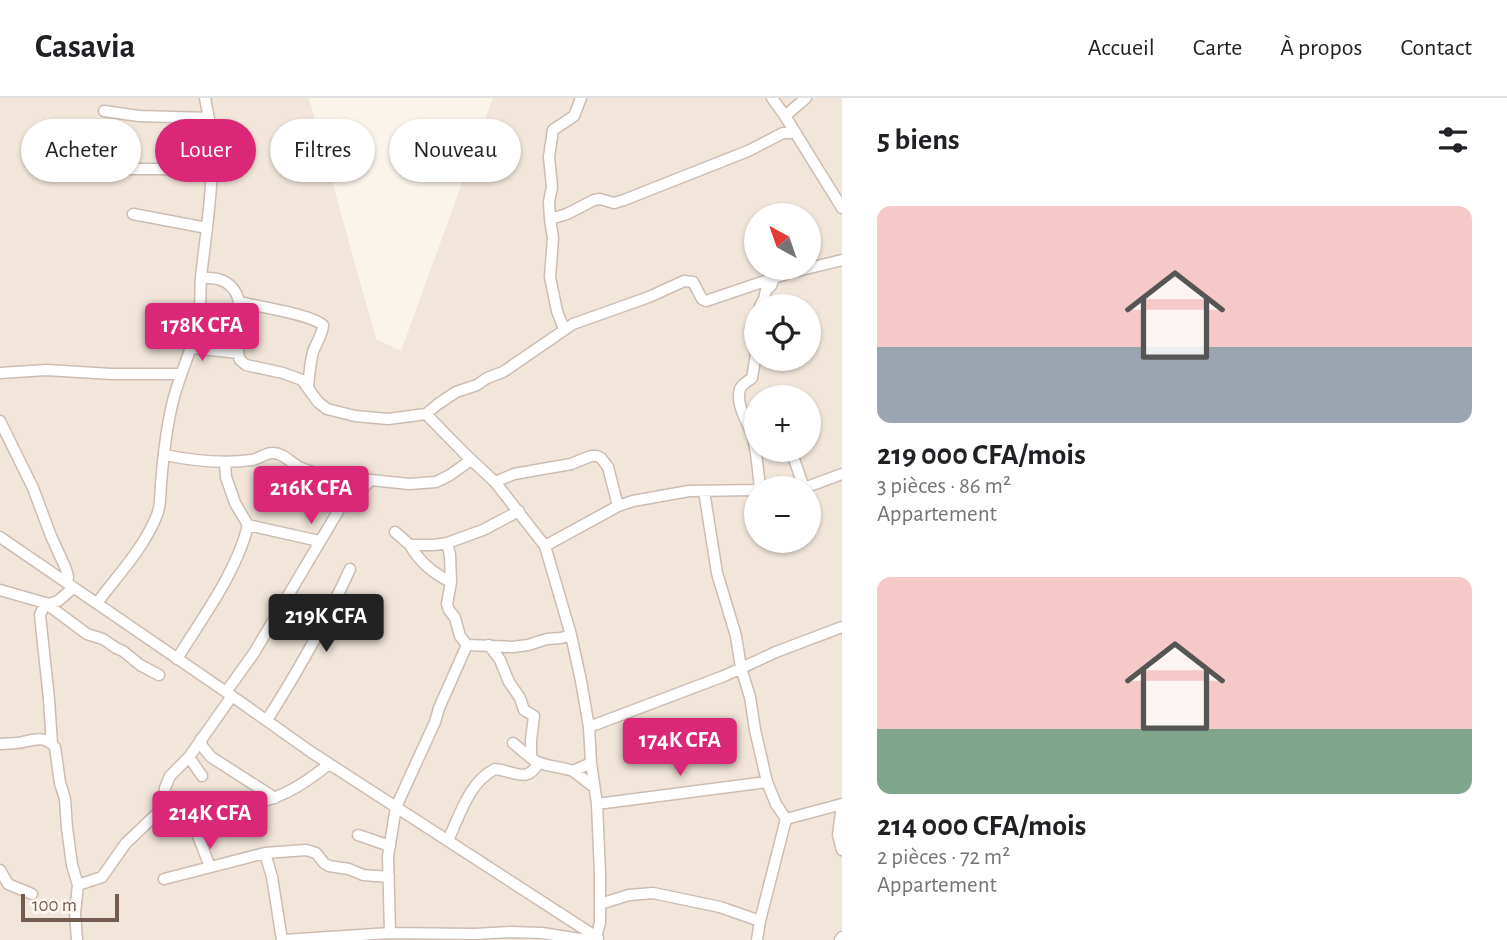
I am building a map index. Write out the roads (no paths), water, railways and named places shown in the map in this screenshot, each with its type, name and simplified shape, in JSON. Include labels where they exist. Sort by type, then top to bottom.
[{"type":"street","points":[[104,111],[139,116],[209,118],[205,98]]},
{"type":"street","points":[[564,330],[556,311],[550,277],[553,238],[549,157],[553,130],[574,116],[581,98]]},
{"type":"street","points":[[772,98],[842,208]]},
{"type":"street","points":[[785,116],[805,99]]},
{"type":"street","points":[[550,219],[567,214],[594,200],[614,203],[624,200],[738,156],[783,133],[796,133]]},
{"type":"street","points":[[97,603],[148,533],[161,500],[172,404],[192,348],[198,321],[212,182]]},
{"type":"street","points":[[133,214],[207,228]]},
{"type":"street","points":[[821,265],[842,260]]},
{"type":"street","points":[[201,277],[218,279],[235,290],[240,302],[238,354],[246,365],[302,380],[318,402],[327,409],[355,416],[388,419],[426,414],[456,392],[503,372],[582,319],[649,297],[684,281],[693,282],[702,299],[706,301],[768,280]]},
{"type":"street","points":[[240,302],[299,315],[319,321],[323,325],[310,366],[308,387]]},
{"type":"street","points":[[192,348],[238,354]]},
{"type":"street","points":[[0,373],[46,370],[181,374]]},
{"type":"street","points":[[744,413],[740,389],[752,379],[753,371]]},
{"type":"street","points":[[426,414],[495,482],[545,547],[572,635],[589,727],[597,804],[600,904],[600,923],[592,939]]},
{"type":"street","points":[[0,421],[33,488],[66,569],[70,586]]},
{"type":"street","points":[[165,455],[225,463],[255,460],[273,453],[280,454],[312,472],[409,484],[436,482],[471,460]]},
{"type":"street","points":[[495,482],[513,474],[571,464],[597,456],[608,467],[618,506]]},
{"type":"street","points":[[795,462],[804,488],[842,474]]},
{"type":"street","points":[[177,659],[233,566],[246,534],[248,525],[235,503],[226,477],[225,463]]},
{"type":"street","points":[[166,805],[165,788],[170,776],[201,739],[254,653],[340,508],[351,478]]},
{"type":"street","points":[[340,508],[371,480]]},
{"type":"street","points":[[545,547],[618,506],[633,501],[689,491],[744,490]]},
{"type":"street","points":[[704,491],[717,573],[736,636],[767,782],[786,819],[757,940]]},
{"type":"street","points":[[410,545],[447,543],[483,530],[519,511]]},
{"type":"street","points":[[248,525],[319,541]]},
{"type":"street","points":[[395,532],[433,572],[451,582]]},
{"type":"street","points":[[0,537],[329,764],[448,840],[592,939]]},
{"type":"street","points":[[447,543],[451,582],[447,604],[455,618],[460,636],[467,645]]},
{"type":"street","points":[[267,720],[312,647],[350,569]]},
{"type":"street","points":[[70,586],[58,601],[47,604],[40,615],[52,744],[65,799],[72,865],[78,885],[75,913],[77,940]]},
{"type":"street","points":[[0,590],[47,604],[87,634],[103,639],[124,651],[139,665],[159,676]]},
{"type":"street","points":[[589,727],[724,676],[776,652],[842,627]]},
{"type":"street","points":[[467,645],[513,647],[572,635]]},
{"type":"street","points":[[390,933],[388,856],[396,807],[467,645]]},
{"type":"street","points":[[448,840],[466,800],[485,775],[495,769],[527,775],[533,772],[531,740],[534,716],[524,710],[500,660],[489,645]]},
{"type":"street","points":[[0,744],[21,743],[37,738],[52,744]]},
{"type":"street","points":[[201,739],[202,746],[211,757],[275,798]]},
{"type":"street","points":[[513,743],[534,760],[573,771],[594,786]]},
{"type":"street","points":[[188,757],[202,776]]},
{"type":"street","points":[[573,771],[591,763]]},
{"type":"street","points":[[166,805],[183,807],[209,799],[223,804],[258,803],[275,798],[307,782],[329,764]]},
{"type":"street","points":[[597,804],[767,782]]},
{"type":"street","points":[[786,819],[842,804],[838,835],[842,850]]},
{"type":"street","points":[[78,885],[102,877],[126,844],[166,805]]},
{"type":"street","points":[[183,807],[192,820],[210,867]]},
{"type":"street","points":[[358,835],[390,846]]},
{"type":"street","points":[[164,880],[265,853],[306,850],[319,855],[329,866],[349,869],[363,875],[388,877]]},
{"type":"street","points":[[265,853],[283,940],[390,933],[404,937],[475,937],[531,933],[592,939]]},
{"type":"street","points":[[0,870],[8,884],[32,894]]},
{"type":"street","points":[[600,904],[629,895],[653,893],[720,907],[760,921]]}]
